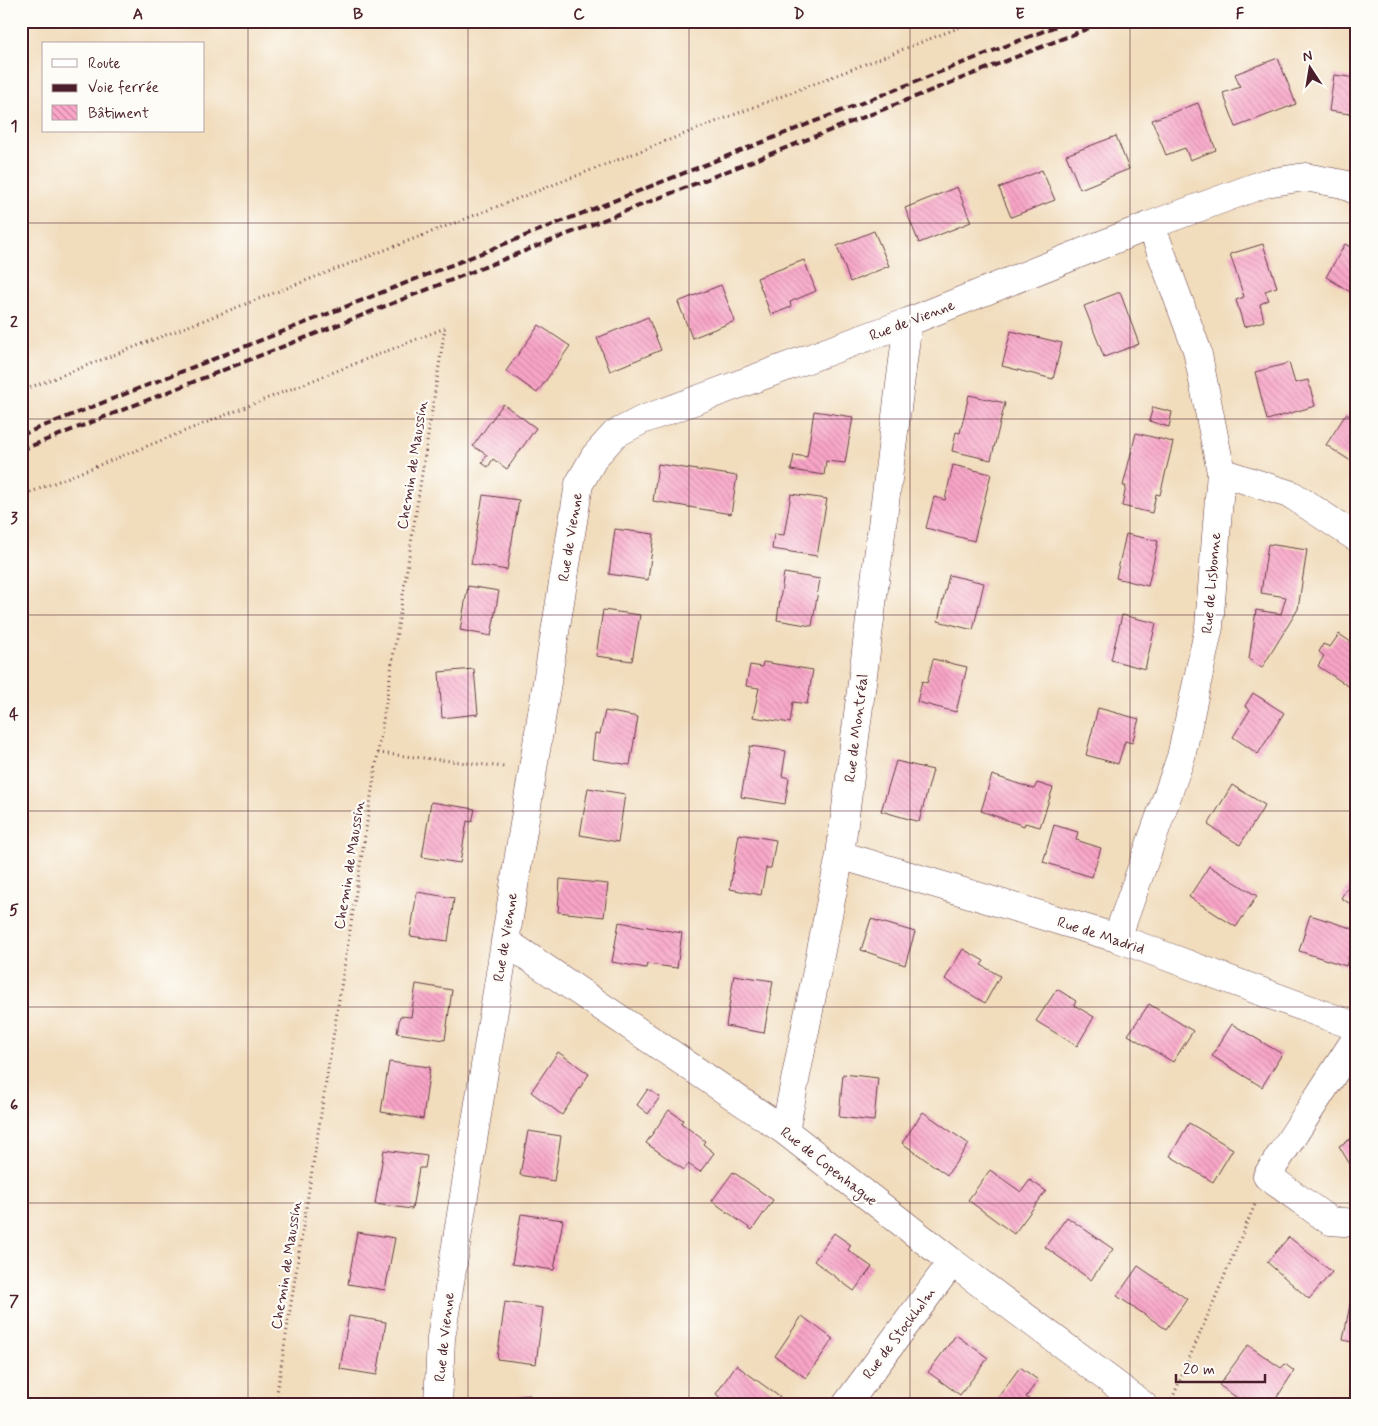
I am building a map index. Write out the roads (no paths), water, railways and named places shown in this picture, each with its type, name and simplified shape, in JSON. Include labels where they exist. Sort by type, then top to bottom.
[{"type":"street","name":"Rue de Vienne","points":[[438,1405],[441,1338],[579,484],[595,456],[615,434],[642,420],[908,322],[1151,224],[1266,183],[1305,177],[1343,184],[1357,191]]},
{"type":"street","name":"Rue de Lisbonne","points":[[1117,938],[1181,757],[1209,627],[1220,472],[1197,350],[1151,224]]},
{"type":"street","name":"Rue de Montréal","points":[[784,1131],[840,855],[908,322]]},
{"type":"street","points":[[1220,472],[1292,495],[1357,538]]},
{"type":"street","name":"Rue de Madrid","points":[[840,855],[1117,938],[1357,1027]]},
{"type":"street","name":"Rue de Copenhague","points":[[505,941],[784,1131],[952,1262],[1143,1405]]},
{"type":"street","points":[[1357,1038],[1268,1176],[1330,1222],[1357,1223]]},
{"type":"street","name":"Rue de Stockholm","points":[[846,1405],[952,1262]]},
{"type":"railway","points":[[21,435],[1069,21]]},
{"type":"railway","points":[[21,450],[1107,21]]}]
